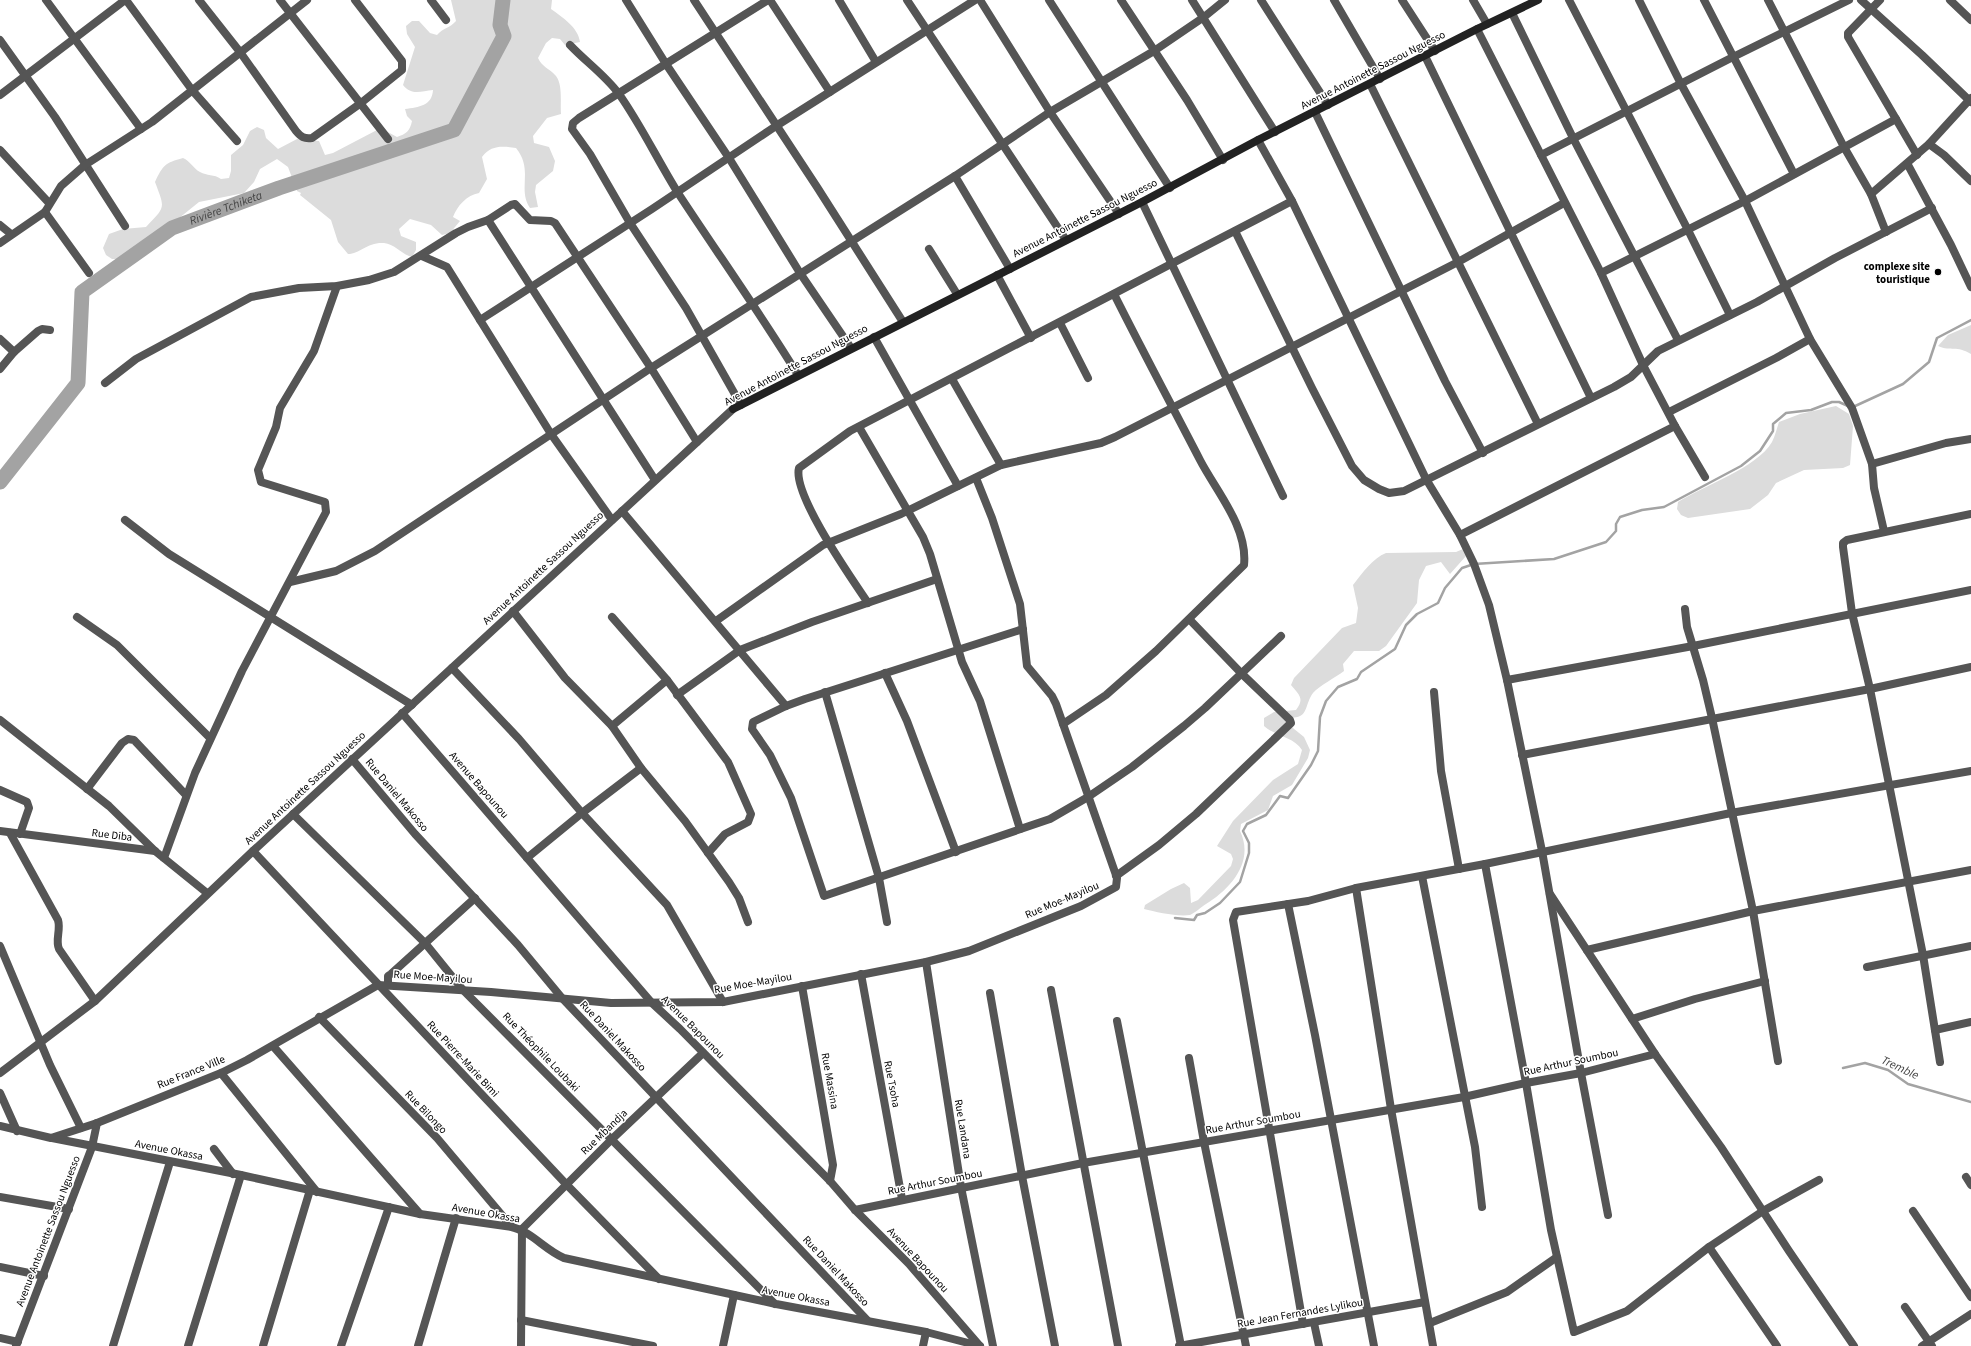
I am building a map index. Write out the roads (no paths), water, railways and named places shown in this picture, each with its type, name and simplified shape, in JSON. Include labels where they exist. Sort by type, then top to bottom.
[{"type":"street","points":[[46,0],[141,129]]},
{"type":"street","points":[[0,95],[126,0],[192,90],[237,141]]},
{"type":"street","points":[[199,0],[240,52],[301,137],[312,138],[399,73],[403,66],[402,60],[355,0]]},
{"type":"street","points":[[280,0],[388,139]]},
{"type":"street","points":[[0,243],[45,212],[49,203],[61,186],[85,165],[141,129],[306,0]]},
{"type":"street","points":[[432,0],[446,20]]},
{"type":"street","points":[[626,0],[800,273],[851,348]]},
{"type":"street","points":[[694,0],[852,240],[903,322]]},
{"type":"street","points":[[737,407],[686,308],[630,223],[590,154],[572,129],[573,123],[769,0],[830,92]]},
{"type":"street","points":[[839,0],[876,62]]},
{"type":"street","points":[[907,0],[1066,240]]},
{"type":"street","points":[[480,320],[678,192],[776,126],[975,0]]},
{"type":"street","points":[[980,0],[1050,112],[1119,214]]},
{"type":"street","points":[[1049,0],[1102,80],[1170,188]]},
{"type":"street","points":[[1121,0],[1187,100],[1223,160]]},
{"type":"street","points":[[1192,0],[1275,132]]},
{"type":"street","points":[[290,582],[336,571],[356,562],[651,368],[955,176],[1050,112],[1102,80],[1154,51],[1204,17],[1225,0]]},
{"type":"street","points":[[1261,0],[1328,105]]},
{"type":"street","points":[[1334,0],[1380,79]]},
{"type":"street","points":[[1402,0],[1435,51]]},
{"type":"street","points":[[1473,0],[1487,24]]},
{"type":"street","name":"Avenue Antoinette Sassou Nguesso","points":[[0,1073],[95,1000],[207,893],[352,759],[655,480],[737,407],[957,294],[1010,269],[1170,188],[1258,140],[1537,0]]},
{"type":"street","points":[[1569,0],[1688,230],[1730,316]]},
{"type":"street","points":[[1639,0],[1681,84],[1745,201],[1784,287],[1810,338],[1852,408],[1872,464],[1874,488],[1884,531]]},
{"type":"street","points":[[1704,0],[1794,174]]},
{"type":"street","points":[[1768,0],[1844,147],[1871,194],[1886,232]]},
{"type":"street","points":[[1541,155],[1574,140],[1733,57],[1849,0]]},
{"type":"street","points":[[1861,0],[1970,100],[1908,165],[1871,194]]},
{"type":"street","points":[[1880,0],[1848,35],[1917,155]]},
{"type":"street","points":[[1950,0],[1971,20]]},
{"type":"street","points":[[1512,13],[1574,140],[1678,340]]},
{"type":"street","points":[[1477,29],[1564,203],[1601,273],[1644,365],[1669,412],[1674,426],[1705,477]]},
{"type":"street","points":[[0,40],[26,76],[125,226]]},
{"type":"street","points":[[570,45],[583,58],[599,70],[619,94],[678,192],[753,303],[798,376]]},
{"type":"street","points":[[1425,56],[1591,398]]},
{"type":"street","points":[[1370,84],[1538,424]]},
{"type":"street","points":[[1315,112],[1403,290],[1445,381],[1483,453]]},
{"type":"street","points":[[1601,273],[1745,201],[1896,118]]},
{"type":"street","points":[[1258,140],[1292,201],[1426,479],[1460,535],[1474,564],[1489,604],[1507,680],[1542,851],[1547,890],[1608,1215]]},
{"type":"street","points":[[1929,144],[1944,155],[1971,181]]},
{"type":"street","points":[[0,150],[49,203]]},
{"type":"street","points":[[1908,165],[1921,191],[1932,208],[1971,287]]},
{"type":"street","points":[[955,176],[1010,269]]},
{"type":"street","points":[[868,603],[815,520],[798,479],[799,468],[859,427],[1292,201]]},
{"type":"street","points":[[1142,202],[1283,496]]},
{"type":"street","points":[[716,621],[766,585],[829,543],[908,511],[1001,465],[1101,442],[1458,262],[1564,203]]},
{"type":"street","points":[[105,383],[142,356],[251,297],[299,288],[337,286],[369,280],[394,272],[468,227],[488,220],[515,204],[530,220],[551,221],[555,223],[576,257],[651,368],[697,442]]},
{"type":"street","points":[[1235,231],[1291,347],[1352,466],[1364,480],[1389,494],[1404,491],[1426,479],[1483,453],[1631,377],[1658,351],[1730,316],[1932,208]]},
{"type":"street","points":[[45,212],[89,273]]},
{"type":"street","points":[[488,220],[602,400],[655,480]]},
{"type":"street","points":[[0,225],[11,234]]},
{"type":"street","points":[[929,249],[957,294]]},
{"type":"street","points":[[422,256],[447,266],[551,434],[612,520]]},
{"type":"street","points":[[997,275],[1030,338]]},
{"type":"street","points":[[164,858],[186,795],[210,738],[242,671],[326,512],[325,502],[261,482],[258,470],[276,427],[280,408],[314,351],[337,286]]},
{"type":"street","points":[[1063,724],[1106,695],[1190,620],[1244,565],[1245,555],[1232,516],[1210,479],[1114,294]]},
{"type":"street","points":[[1060,323],[1088,378]]},
{"type":"street","points":[[0,369],[14,352],[38,332],[42,329],[50,330]]},
{"type":"street","points":[[874,337],[958,486]]},
{"type":"street","points":[[1669,412],[1776,358],[1810,338]]},
{"type":"street","points":[[0,339],[14,352]]},
{"type":"street","points":[[952,379],[1001,465]]},
{"type":"street","points":[[1460,535],[1674,426]]},
{"type":"street","points":[[859,427],[923,537],[958,649],[980,702],[1020,829]]},
{"type":"street","points":[[1872,464],[1946,443],[1971,439]]},
{"type":"street","points":[[976,478],[1009,566],[1020,604],[1027,666],[1052,696],[1099,824],[1116,876],[1159,845],[1196,814],[1291,723],[1290,720],[1241,673],[1190,620]]},
{"type":"street","points":[[622,511],[786,706]]},
{"type":"street","points":[[1940,1062],[1923,955],[1909,882],[1870,689],[1852,613],[1843,543],[1847,540],[1884,531],[1971,514]]},
{"type":"street","points":[[125,520],[169,554],[412,704]]},
{"type":"street","points":[[677,695],[740,650],[812,622],[937,579]]},
{"type":"street","points":[[1507,680],[1693,646],[1971,590]]},
{"type":"street","points":[[1686,609],[1693,646],[1712,718],[1753,911],[1778,1061]]},
{"type":"street","points":[[513,611],[565,678],[612,726],[641,768],[685,821],[739,898],[748,922]]},
{"type":"street","points":[[77,617],[117,645],[210,738]]},
{"type":"street","points":[[612,617],[667,680],[728,762],[751,814],[748,822],[725,834],[708,853]]},
{"type":"street","points":[[1023,629],[825,692],[786,706],[753,722],[752,726],[770,755],[791,798],[824,896],[828,896],[1050,819],[1088,797],[1132,766],[1184,726],[1281,636]]},
{"type":"street","points":[[1522,755],[1870,689],[1971,667]]},
{"type":"street","points":[[452,668],[519,739],[582,813],[667,905],[723,1002]]},
{"type":"street","points":[[885,672],[907,721],[956,852]]},
{"type":"street","points":[[612,726],[667,680]]},
{"type":"street","points":[[825,692],[879,878],[887,922]]},
{"type":"street","points":[[1434,692],[1441,770],[1459,869]]},
{"type":"street","name":"Avenue Bapounou","points":[[402,713],[652,1003],[830,1180],[855,1210],[909,1264],[980,1346]]},
{"type":"street","points":[[0,720],[109,806],[155,851],[207,893]]},
{"type":"street","points":[[87,789],[122,743],[128,739],[134,740],[186,795]]},
{"type":"street","name":"Rue Daniel Makosso","points":[[352,759],[415,834],[518,945],[562,998],[867,1320]]},
{"type":"street","points":[[527,858],[582,813],[641,768]]},
{"type":"street","points":[[1303,1324],[1268,1130],[1233,920],[1236,912],[1322,898],[1356,888],[1485,864],[1731,812],[1971,771]]},
{"type":"street","points":[[0,790],[27,802],[29,808],[20,834]]},
{"type":"street","name":"Rue Théophile Loubaki","points":[[293,814],[425,943],[463,990],[776,1304]]},
{"type":"street","name":"Rue Diba","points":[[0,832],[155,851]]},
{"type":"street","points":[[10,833],[58,920],[60,926],[57,945],[58,949],[95,1000]]},
{"type":"street","name":"Rue Pierre-Marie Bimi","points":[[253,851],[566,1184],[659,1279]]},
{"type":"street","points":[[1485,864],[1557,1257],[1574,1332],[1627,1310],[1709,1247],[1763,1211],[1818,1180]]},
{"type":"street","points":[[1587,950],[1753,911],[1971,870]]},
{"type":"street","name":"Rue Moe-Mayilou","points":[[378,985],[611,1002],[723,1002],[926,962],[969,951],[1082,906],[1116,887],[1118,882],[1116,876]]},
{"type":"street","points":[[1422,876],[1475,1147],[1482,1207]]},
{"type":"street","points":[[1356,888],[1391,1109],[1433,1346]]},
{"type":"street","points":[[1547,890],[1655,1054],[1721,1147],[1788,1251],[1854,1346]]},
{"type":"street","points":[[388,985],[388,976],[475,898]]},
{"type":"street","points":[[1288,904],[1366,1312],[1374,1346]]},
{"type":"street","points":[[0,946],[50,1065],[81,1128]]},
{"type":"street","points":[[1867,967],[1971,946]]},
{"type":"street","name":"Rue Landana","points":[[926,962],[961,1187],[993,1346]]},
{"type":"street","name":"Rue Tsoha","points":[[861,974],[902,1199]]},
{"type":"street","points":[[1632,1019],[1765,981]]},
{"type":"street","name":"Rue France Ville","points":[[51,1138],[96,1123],[221,1073],[273,1046],[319,1017],[378,985]]},
{"type":"street","name":"Rue Massina","points":[[802,986],[833,1164],[830,1180]]},
{"type":"street","points":[[1051,990],[1118,1346]]},
{"type":"street","points":[[990,993],[1022,1176],[1055,1346]]},
{"type":"street","name":"Rue Bilongo","points":[[319,1017],[436,1138],[512,1227]]},
{"type":"street","points":[[1117,1021],[1144,1153],[1180,1346]]},
{"type":"street","points":[[1935,1030],[1971,1022]]},
{"type":"street","points":[[273,1046],[420,1214]]},
{"type":"street","name":"Rue Mbandja","points":[[522,1230],[566,1184],[703,1053]]},
{"type":"street","name":"Rue Arthur Soumbou","points":[[855,1210],[902,1199],[1083,1163],[1464,1097],[1526,1083],[1581,1074],[1655,1054]]},
{"type":"street","points":[[1189,1058],[1204,1142],[1246,1346]]},
{"type":"street","points":[[221,1073],[313,1191],[263,1346]]},
{"type":"street","points":[[0,1093],[17,1131]]},
{"type":"street","name":"Avenue Antoinette Sassou Nguesso","points":[[17,1344],[70,1210],[92,1147],[96,1123]]},
{"type":"street","points":[[0,1126],[51,1138]]},
{"type":"street","name":"Avenue Okassa","points":[[51,1138],[237,1174],[420,1214],[512,1227],[522,1230],[564,1258],[776,1304],[926,1332],[980,1346]]},
{"type":"street","points":[[188,1346],[237,1174],[214,1149]]},
{"type":"street","points":[[113,1346],[170,1162]]},
{"type":"street","points":[[1966,1177],[1971,1185]]},
{"type":"street","points":[[0,1197],[70,1210]]},
{"type":"street","points":[[342,1346],[389,1207]]},
{"type":"street","points":[[1912,1211],[1971,1297]]},
{"type":"street","points":[[418,1346],[456,1218]]},
{"type":"street","points":[[521,1346],[522,1230]]},
{"type":"street","points":[[1709,1247],[1777,1346]]},
{"type":"street","points":[[1430,1323],[1507,1292],[1557,1257]]},
{"type":"street","points":[[0,1267],[44,1276]]},
{"type":"street","points":[[723,1346],[734,1295]]},
{"type":"street","name":"Rue Jean Fernandes Lylikou","points":[[1180,1346],[1425,1302]]},
{"type":"street","points":[[1905,1307],[1928,1344],[1971,1314]]},
{"type":"street","points":[[521,1320],[652,1346]]},
{"type":"street","points":[[1314,1323],[1319,1346]]},
{"type":"street","points":[[923,1346],[926,1332]]},
{"type":"street","points":[[0,1338],[17,1344]]},
{"type":"waterway","name":"Rivière Tchiketa","points":[[0,482],[78,383],[82,292],[172,228],[279,188],[454,130],[504,36],[500,25],[503,0]]},
{"type":"waterway","points":[[1853,407],[1903,384],[1929,362],[1937,338],[1971,320]]},
{"type":"waterway","points":[[1175,918],[1194,920],[1197,915],[1205,913],[1220,903],[1240,882],[1249,853],[1249,843],[1243,831],[1247,824],[1266,815],[1280,796],[1288,798],[1311,765],[1318,751],[1320,717],[1326,701],[1338,687],[1357,679],[1361,672],[1395,649],[1406,625],[1417,614],[1438,603],[1445,588],[1462,568],[1474,564],[1554,559],[1606,542],[1616,531],[1616,524],[1620,517],[1642,510],[1664,507],[1741,466],[1760,451],[1773,431],[1773,424],[1786,413],[1811,410],[1832,402],[1839,402],[1848,406]]},
{"type":"waterway","name":"Tremble","points":[[1843,1068],[1865,1063],[1888,1070],[1908,1084],[1971,1102]]},
{"type":"place","name":"complexe site touristique","points":[[1938,272]]}]
